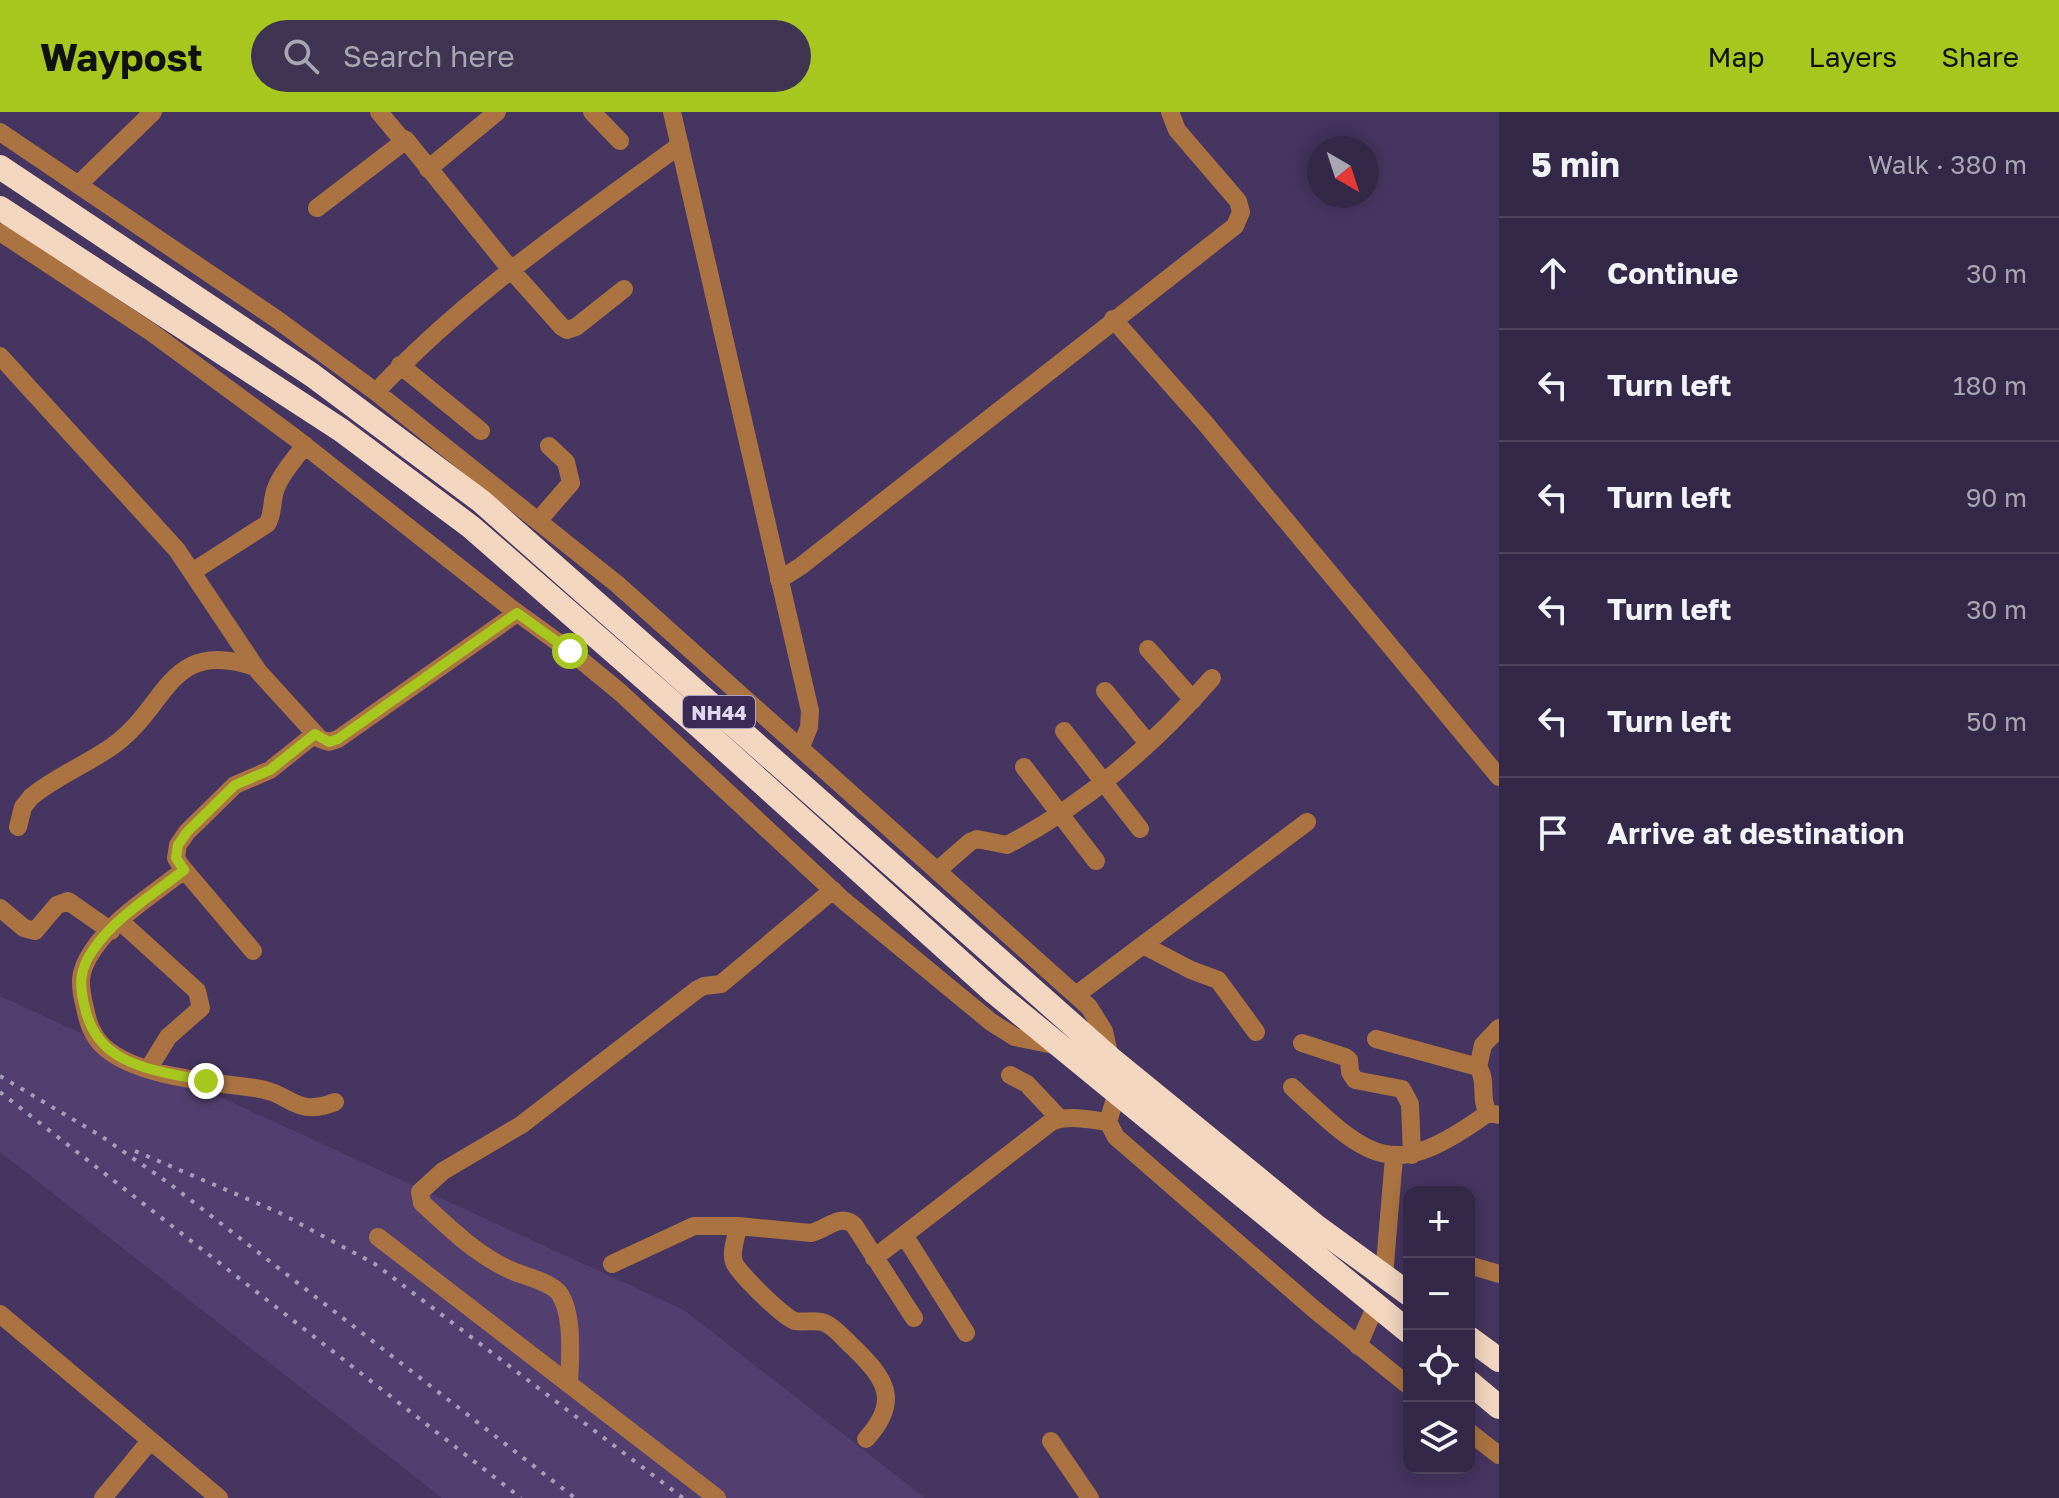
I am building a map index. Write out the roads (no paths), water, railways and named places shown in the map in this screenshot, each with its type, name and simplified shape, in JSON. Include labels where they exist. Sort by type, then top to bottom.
[{"type":"highway","name":"NH44","points":[[0,167],[312,375],[481,501],[1110,1058],[1317,1227],[1403,1290]]},
{"type":"highway","name":"NH44","points":[[0,208],[341,430],[471,527],[699,726],[994,992],[1407,1330]]},
{"type":"highway","points":[[1475,1342],[1499,1360]]},
{"type":"highway","points":[[1475,1387],[1499,1407]]},
{"type":"street","points":[[79,184],[153,112]]},
{"type":"street","points":[[379,112],[406,140],[549,314],[567,330],[576,327],[624,289]]},
{"type":"street","points":[[428,169],[497,112]]},
{"type":"street","points":[[592,112],[620,141]]},
{"type":"street","points":[[672,112],[810,711],[809,727],[801,747]]},
{"type":"street","points":[[779,580],[801,566],[1235,226],[1240,218],[1238,201],[1177,130],[1170,112]]},
{"type":"street","points":[[0,132],[275,318],[376,392],[637,601],[1089,1007],[1104,1031],[1110,1058]]},
{"type":"street","points":[[317,208],[406,140]]},
{"type":"street","points":[[376,392],[416,349],[512,271],[680,145]]},
{"type":"street","points":[[0,232],[151,332],[305,445],[517,613],[570,651],[621,693],[833,890],[991,1022],[1015,1037],[1061,1046]]},
{"type":"street","points":[[1113,319],[1281,513],[1499,777]]},
{"type":"street","points":[[0,356],[177,550],[255,667],[315,734],[329,742],[338,739],[517,613]]},
{"type":"street","points":[[400,365],[481,431]]},
{"type":"street","points":[[192,572],[270,520],[275,490],[281,477],[305,445]]},
{"type":"street","points":[[538,521],[571,483],[566,462],[549,446]]},
{"type":"street","points":[[1148,649],[1193,700]]},
{"type":"street","points":[[18,827],[23,807],[31,797],[115,745],[184,671],[204,660],[218,658],[255,667]]},
{"type":"street","points":[[938,870],[970,842],[977,839],[1007,845],[1061,813],[1105,781],[1193,700],[1212,678]]},
{"type":"street","points":[[1105,691],[1147,742]]},
{"type":"street","points":[[1064,731],[1140,829]]},
{"type":"street","points":[[253,951],[184,870],[176,858],[178,845],[187,832],[235,785],[270,770],[315,734]]},
{"type":"street","points":[[1024,767],[1096,861]]},
{"type":"street","points":[[1076,995],[1307,822]]},
{"type":"street","points":[[184,870],[94,947],[79,985],[89,1025],[104,1047],[124,1060],[149,1068],[272,1091],[306,1109],[335,1102]]},
{"type":"street","points":[[569,1384],[571,1349],[558,1292],[481,1255],[422,1203],[420,1192],[443,1171],[521,1125],[698,989],[721,984],[833,890]]},
{"type":"street","points":[[0,908],[24,928],[35,931],[57,905],[68,901],[115,926],[197,991],[201,1008],[168,1037],[149,1068]]},
{"type":"street","points":[[1143,945],[1218,980],[1256,1032]]},
{"type":"street","points":[[1292,1087],[1357,1145],[1403,1156],[1448,1139],[1494,1114],[1482,1096],[1484,1078],[1478,1067],[1483,1045],[1499,1028]]},
{"type":"street","points":[[1376,1039],[1478,1067]]},
{"type":"street","points":[[1302,1043],[1345,1057],[1349,1060],[1350,1072],[1355,1080],[1402,1089],[1410,1104],[1384,1276]]},
{"type":"street","points":[[1010,1075],[1027,1084],[1059,1118]]},
{"type":"street","points":[[1117,1092],[1108,1122],[1116,1137],[1403,1381]]},
{"type":"street","points":[[874,1258],[1059,1118],[1108,1122]]},
{"type":"street","points":[[612,1264],[694,1226],[738,1226],[811,1233],[841,1219],[848,1220],[914,1318]]},
{"type":"street","points":[[738,1226],[734,1263],[778,1311],[793,1320],[825,1322],[883,1380],[885,1413],[866,1439]]},
{"type":"street","points":[[904,1235],[966,1333]]},
{"type":"street","points":[[378,1237],[717,1498]]},
{"type":"street","points":[[1475,1267],[1499,1274]]},
{"type":"street","points":[[1358,1346],[1376,1305]]},
{"type":"street","points":[[0,1314],[150,1441],[209,1496]]},
{"type":"street","points":[[1475,1437],[1499,1455]]},
{"type":"street","points":[[103,1498],[150,1441]]},
{"type":"street","points":[[1051,1441],[1090,1498]]},
{"type":"railway","points":[[0,1076],[101,1136],[170,1184],[575,1498]]},
{"type":"railway","points":[[0,1092],[521,1498]]},
{"type":"railway","points":[[135,1151],[278,1212],[375,1264],[683,1498]]}]
